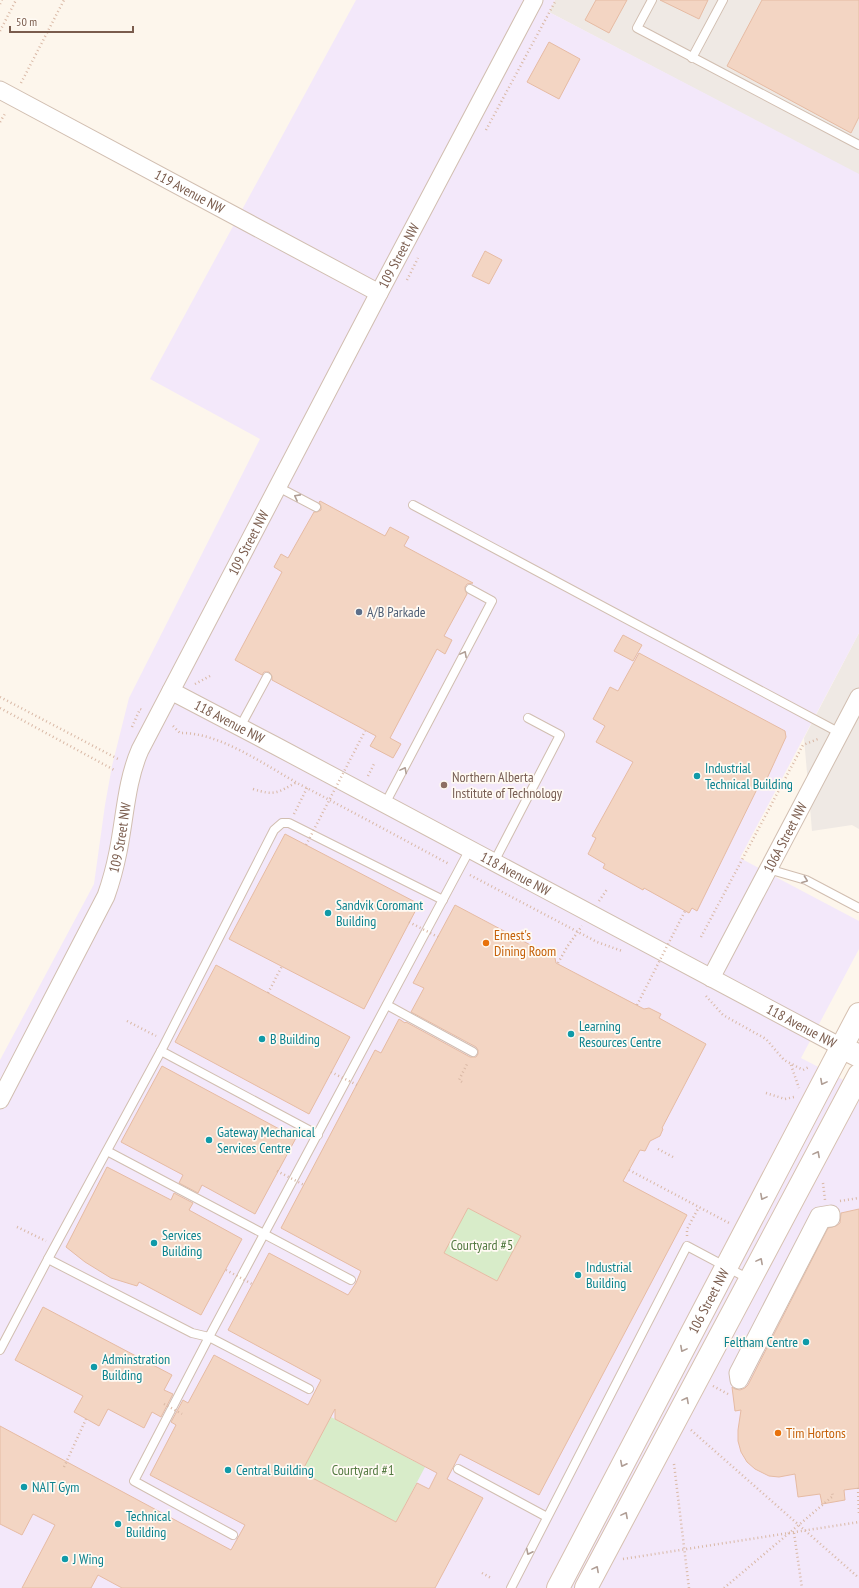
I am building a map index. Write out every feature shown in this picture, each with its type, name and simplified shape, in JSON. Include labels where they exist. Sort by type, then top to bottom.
[{"type":"main road","name":"106 Street NW","points":[[558,1588],[726,1266],[850,1052],[859,1014]]},
{"type":"main road","name":"106 Street NW","points":[[586,1588],[859,1075]]},
{"type":"street","name":"109 Street NW","points":[[0,1100],[106,896],[119,851],[134,764],[379,293],[534,0]]},
{"type":"street","name":"119 Avenue NW","points":[[7,94],[379,293]]},
{"type":"street","name":"118 Avenue NW","points":[[171,691],[850,1052]]},
{"type":"street","name":"106A Street NW","points":[[711,978],[838,732],[859,697]]},
{"type":"street","points":[[831,1214],[831,1218],[822,1219],[739,1380],[738,1373],[819,1216],[831,1214]]},
{"type":"lane","points":[[652,0],[637,28],[859,145]]},
{"type":"lane","points":[[692,58],[723,0]]},
{"type":"lane","points":[[278,487],[316,507]]},
{"type":"lane","points":[[413,505],[838,732]]},
{"type":"lane","points":[[386,804],[492,601],[470,589]]},
{"type":"lane","points":[[240,727],[267,677]]},
{"type":"lane","points":[[494,862],[560,735],[528,718]]},
{"type":"lane","points":[[0,1350],[161,1051],[274,830],[282,823],[289,823],[444,900]]},
{"type":"lane","points":[[233,1535],[134,1481],[209,1337],[470,849]]},
{"type":"lane","points":[[768,869],[806,880],[859,908]]},
{"type":"lane","points":[[387,1005],[473,1052]]},
{"type":"lane","points":[[161,1051],[318,1135]]},
{"type":"lane","points":[[107,1151],[351,1280]]},
{"type":"lane","points":[[511,1588],[687,1246],[750,1280]]},
{"type":"lane","points":[[48,1259],[192,1333],[209,1337],[309,1389]]},
{"type":"lane","points":[[458,1469],[547,1517]]},
{"type":"path","points":[[0,4],[2,0]]},
{"type":"path","points":[[0,31],[16,0]]},
{"type":"path","points":[[0,122],[7,94],[64,0]]},
{"type":"path","points":[[0,697],[121,760]]},
{"type":"path","points":[[0,708],[120,773]]},
{"type":"path","points":[[173,726],[180,733],[200,735],[225,744],[443,860]]},
{"type":"path","points":[[306,845],[365,731]]},
{"type":"path","points":[[701,937],[803,746],[838,732]]},
{"type":"path","points":[[253,789],[268,794],[274,793],[296,782]]},
{"type":"path","points":[[289,823],[308,788]]},
{"type":"path","points":[[469,874],[597,942],[628,954]]},
{"type":"path","points":[[637,1005],[685,911]]},
{"type":"path","points":[[409,922],[438,937]]},
{"type":"path","points":[[268,993],[282,966]]},
{"type":"path","points":[[654,968],[660,971]]},
{"type":"path","points":[[705,995],[723,1015],[766,1038],[781,1057],[791,1064],[803,1070],[811,1064]]},
{"type":"path","points":[[127,1021],[166,1041]]},
{"type":"path","points":[[462,1082],[459,1080],[473,1052]]},
{"type":"path","points":[[791,1064],[799,1089]]},
{"type":"path","points":[[331,1072],[357,1085]]},
{"type":"path","points":[[766,1093],[785,1099],[796,1097]]},
{"type":"path","points":[[658,1149],[673,1157]]},
{"type":"path","points":[[629,1170],[733,1225]]},
{"type":"path","points":[[277,1171],[304,1185]]},
{"type":"path","points":[[687,1246],[688,1229],[699,1207]]},
{"type":"path","points":[[17,1226],[55,1246]]},
{"type":"path","points":[[226,1270],[252,1284]]},
{"type":"path","points":[[714,1386],[733,1396]]},
{"type":"path","points":[[164,1404],[182,1414]]},
{"type":"path","points":[[64,1467],[86,1419]]},
{"type":"path","points":[[691,1429],[859,1578]]},
{"type":"path","points":[[673,1462],[689,1588]]},
{"type":"path","points":[[858,1488],[859,1514]]},
{"type":"path","points":[[724,1588],[833,1496],[832,1492]]},
{"type":"path","points":[[620,1559],[859,1522]]},
{"type":"path","points":[[794,1533],[802,1588]]},
{"type":"path","points":[[482,1573],[491,1578]]},
{"type":"shaded area","name":"Northern Alberta Institute of Technology","points":[[356,0],[555,0],[549,12],[859,174],[859,633],[740,858],[859,921],[859,949],[801,1058],[859,1088],[859,1588],[0,1588],[0,1060],[94,884],[112,766],[129,698],[260,439],[150,379]]},
{"type":"shaded area","points":[[555,0],[859,0],[859,175],[549,12]]},
{"type":"shaded area","points":[[859,633],[859,829],[852,825],[812,831],[804,738]]},
{"type":"green space","name":"Courtyard #5","points":[[468,1208],[521,1236],[497,1281],[444,1253]]},
{"type":"green space","name":"Courtyard #1","points":[[331,1417],[425,1467],[396,1522],[301,1472]]},
{"type":"building","points":[[596,0],[627,0],[609,33],[585,20]]},
{"type":"building","points":[[660,0],[708,0],[699,19]]},
{"type":"building","points":[[762,0],[859,0],[859,117],[851,133],[727,66]]},
{"type":"building","points":[[549,42],[580,59],[559,99],[527,82]]},
{"type":"building","points":[[485,251],[502,260],[489,284],[472,276]]},
{"type":"building","name":"A/B Parkade","points":[[320,501],[385,536],[390,527],[409,537],[404,546],[473,583],[467,584],[465,587],[467,594],[444,636],[452,640],[445,654],[437,649],[390,738],[401,744],[393,758],[370,746],[376,736],[272,680],[272,676],[269,672],[264,672],[262,675],[235,660],[282,572],[274,567],[281,554],[288,558],[314,512],[321,510]]},
{"type":"building","points":[[623,635],[642,645],[633,661],[614,651]]},
{"type":"building","name":"Industrial Technical Building","points":[[639,653],[785,731],[786,737],[764,785],[760,783],[697,911],[692,908],[689,913],[644,888],[643,890],[603,868],[605,864],[588,854],[596,838],[592,836],[633,762],[596,742],[605,726],[593,719],[610,687],[618,691]]},
{"type":"building","name":"Sandvik Coromant Building","points":[[285,834],[419,904],[364,1009],[229,939]]},
{"type":"building","points":[[455,905],[555,958],[556,963],[644,1009],[649,1008],[661,1014],[659,1018],[706,1044],[662,1128],[663,1129],[660,1136],[650,1141],[645,1151],[640,1150],[623,1181],[687,1215],[539,1495],[460,1454],[447,1479],[483,1498],[435,1588],[122,1588],[98,1575],[91,1588],[22,1588],[55,1525],[33,1514],[22,1535],[0,1524],[0,1426],[231,1550],[245,1525],[150,1475],[176,1425],[171,1422],[183,1400],[188,1403],[214,1355],[308,1405],[321,1380],[228,1330],[269,1253],[348,1295],[356,1283],[361,1271],[281,1228],[375,1050],[381,1053],[399,1019],[470,1057],[476,1057],[478,1054],[476,1047],[411,1012],[424,988],[413,983]],"holes":[[[468,1208],[521,1236],[497,1281],[444,1253]],[[335,1409],[335,1419],[437,1473],[429,1489],[417,1483],[396,1522],[303,1473],[300,1475]]]},
{"type":"building","name":"B Building","points":[[216,965],[350,1037],[309,1114],[175,1042]]},
{"type":"building","name":"Gateway Mechanical Services Centre","points":[[162,1066],[296,1138],[255,1214],[202,1185],[198,1193],[179,1183],[183,1175],[121,1142]]},
{"type":"building","name":"Services Building","points":[[107,1167],[171,1200],[174,1193],[193,1203],[189,1210],[242,1239],[201,1315],[139,1282],[137,1286],[111,1278],[85,1262],[66,1247]]},
{"type":"building","name":"Feltham Centre","points":[[859,1209],[859,1488],[844,1490],[845,1500],[822,1504],[820,1494],[798,1497],[795,1474],[779,1477],[769,1476],[755,1469],[747,1462],[741,1452],[738,1441],[741,1410],[735,1411],[732,1387],[740,1390],[748,1385],[828,1228],[836,1226],[840,1223],[841,1213]]},
{"type":"building","name":"Adminstration Building","points":[[43,1307],[172,1375],[164,1390],[173,1394],[161,1417],[152,1412],[144,1428],[108,1409],[99,1426],[74,1412],[83,1396],[15,1360]]},
{"type":"place","name":"A/B Parkade","points":[[359,612]]},
{"type":"place","name":"Industrial Technical Building","points":[[697,776]]},
{"type":"place","name":"Northern Alberta Institute of Technology","points":[[444,785]]},
{"type":"place","name":"Sandvik Coromant Building","points":[[328,913]]},
{"type":"place","name":"Ernest's Dining Room","points":[[486,943]]},
{"type":"place","name":"Learning Resources Centre","points":[[571,1034]]},
{"type":"place","name":"B Building","points":[[262,1039]]},
{"type":"place","name":"Gateway Mechanical Services Centre","points":[[209,1140]]},
{"type":"place","name":"Services Building","points":[[154,1243]]},
{"type":"place","name":"Industrial Building","points":[[578,1275]]},
{"type":"place","name":"Feltham Centre","points":[[806,1342]]},
{"type":"place","name":"Adminstration Building","points":[[94,1367]]},
{"type":"place","name":"Tim Hortons","points":[[778,1433]]},
{"type":"place","name":"Central Building","points":[[228,1470]]},
{"type":"place","name":"NAIT Gym","points":[[24,1487]]},
{"type":"place","name":"Technical Building","points":[[118,1524]]},
{"type":"place","name":"J Wing","points":[[65,1559]]}]
